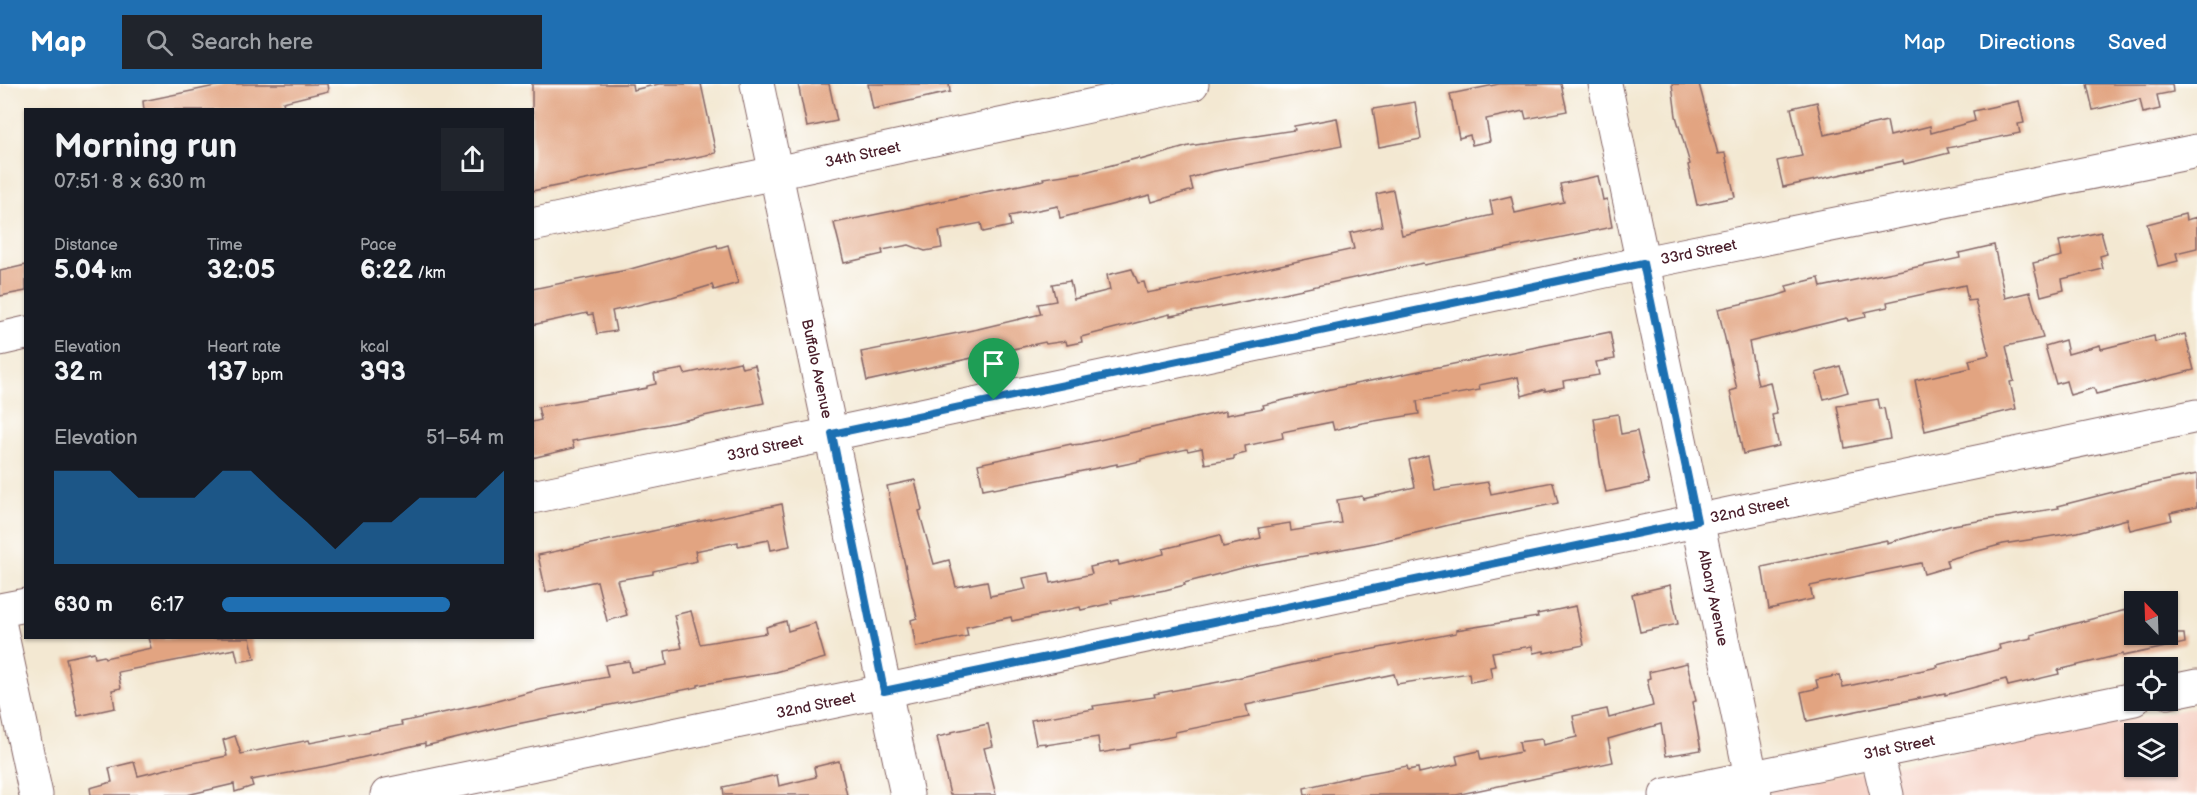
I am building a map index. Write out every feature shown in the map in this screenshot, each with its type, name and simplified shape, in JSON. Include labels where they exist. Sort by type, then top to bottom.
[{"type":"street","name":"Buffalo Avenue","points":[[757,84],[907,795]]},
{"type":"street","name":"34th Street","points":[[534,225],[1192,84]]},
{"type":"street","name":"Albany Avenue","points":[[1605,84],[1753,786]]},
{"type":"street","name":"33rd Street","points":[[534,498],[1643,263],[2197,151]]},
{"type":"street","points":[[0,339],[24,333]]},
{"type":"street","name":"32nd Street","points":[[387,795],[2197,416]]},
{"type":"street","points":[[0,610],[24,605]]},
{"type":"street","points":[[0,626],[36,795]]},
{"type":"street","points":[[2178,690],[2197,686]]},
{"type":"street","name":"31st Street","points":[[1666,795],[1753,786],[1877,753],[2124,701]]},
{"type":"street","points":[[1877,753],[1887,795]]},
{"type":"shaded area","points":[[2197,707],[2197,795],[1771,795],[1770,790]]},
{"type":"building","points":[[225,84],[327,84],[328,91],[283,102],[284,108],[144,108],[143,101]]},
{"type":"building","points":[[532,84],[632,84],[633,90],[659,84],[701,84],[716,153],[534,191],[534,108],[532,108]]},
{"type":"building","points":[[798,84],[829,84],[837,121],[807,127]]},
{"type":"building","points":[[868,84],[949,84],[950,92],[873,109]]},
{"type":"building","points":[[1499,84],[1561,84],[1567,111],[1526,119],[1524,111],[1486,119],[1490,141],[1472,145],[1470,135],[1459,138],[1450,94]]},
{"type":"building","points":[[1672,84],[1699,84],[1718,154],[1725,153],[1735,197],[1697,205],[1688,165],[1690,164],[1676,116]]},
{"type":"building","points":[[2087,84],[2172,84],[2173,92],[2157,95],[2160,109],[2143,113],[2140,99],[2093,110]]},
{"type":"building","points":[[2019,101],[2024,123],[2018,124],[2020,133],[1947,148],[1949,153],[1904,164],[1903,161],[1783,187],[1777,161],[1802,156],[1791,108],[1817,102],[1824,135],[1887,121],[1890,136],[1930,126],[1931,133],[1975,121],[1973,111]]},
{"type":"building","points":[[1415,102],[1421,139],[1379,147],[1373,109]]},
{"type":"building","points":[[1337,118],[1342,146],[1210,172],[1190,178],[1193,190],[1152,202],[1150,195],[1060,218],[1058,206],[1009,216],[1011,226],[983,232],[981,223],[939,231],[942,248],[925,251],[909,245],[882,250],[883,254],[844,263],[834,223],[1044,180],[1043,178],[1085,172],[1189,146],[1295,130],[1294,126]]},
{"type":"building","points":[[1598,176],[1603,200],[1607,199],[1612,227],[1424,265],[1423,263],[1233,304],[1170,316],[1170,314],[1081,337],[1082,342],[1067,345],[1066,341],[1046,344],[1045,342],[867,381],[861,352],[1041,314],[1038,304],[1056,301],[1052,284],[1070,281],[1074,299],[1110,290],[1107,275],[1132,269],[1138,283],[1144,282],[1147,293],[1183,286],[1354,249],[1350,233],[1382,226],[1376,194],[1393,190],[1402,235],[1493,215],[1490,201],[1511,196],[1515,213],[1564,202],[1560,184]]},
{"type":"building","points":[[2185,214],[2186,220],[2197,217],[2197,248],[2176,253],[2178,261],[2158,266],[2147,224]]},
{"type":"building","points":[[2101,232],[2107,254],[2100,256],[2103,269],[2062,279],[2064,290],[2041,296],[2033,263],[2062,256],[2059,241]]},
{"type":"building","points":[[717,245],[718,248],[728,245],[738,283],[714,290],[712,285],[612,311],[616,331],[597,334],[593,314],[588,315],[587,313],[534,325],[534,289],[627,270]]},
{"type":"building","points":[[1994,245],[2005,298],[2030,292],[2043,338],[2006,346],[2014,381],[2010,382],[2016,409],[1925,431],[1915,380],[1971,368],[1969,360],[1989,355],[1975,300],[1968,301],[1965,285],[1887,302],[1888,307],[1865,312],[1866,317],[1848,321],[1847,318],[1749,342],[1758,385],[1770,382],[1777,414],[1772,415],[1779,446],[1743,454],[1730,391],[1737,389],[1718,309],[1776,296],[1788,292],[1786,286],[1819,278],[1821,287],[1960,258],[1959,253]]},
{"type":"building","points":[[24,265],[24,291],[0,296],[0,271]]},
{"type":"building","points":[[1610,332],[1615,359],[1596,362],[1599,375],[1563,381],[1564,387],[1545,391],[1545,389],[1522,396],[1518,377],[1479,385],[1480,390],[1417,401],[1419,414],[1334,430],[1332,422],[1282,432],[1283,438],[1245,446],[1246,453],[1234,456],[1234,459],[1205,464],[1202,448],[1188,451],[1187,449],[1117,466],[1117,464],[994,489],[993,487],[983,489],[978,464],[1071,444],[1082,444],[1226,411],[1226,415],[1264,408],[1263,405],[1326,390]]},
{"type":"building","points":[[2185,334],[2194,370],[2096,394],[2094,388],[2070,395],[2066,381],[2056,384],[2045,346],[2065,340],[2068,354],[2100,345],[2101,349],[2154,336],[2155,342]]},
{"type":"building","points":[[740,362],[742,368],[755,365],[764,403],[572,441],[574,448],[534,458],[534,422],[541,420],[538,407],[647,388],[647,386],[656,384],[654,374],[683,369],[685,374]]},
{"type":"building","points":[[1840,366],[1848,392],[1824,399],[1816,373]]},
{"type":"building","points":[[1878,399],[1880,409],[1884,408],[1890,439],[1845,448],[1837,406]]},
{"type":"building","points":[[1618,414],[1621,434],[1637,431],[1649,483],[1606,492],[1594,418]]},
{"type":"building","points":[[1428,455],[1435,490],[1488,482],[1491,494],[1553,482],[1558,503],[1374,543],[1246,567],[1165,590],[1111,600],[1112,603],[1081,610],[1080,607],[1012,621],[1011,617],[966,627],[968,636],[916,647],[911,620],[917,618],[887,486],[915,480],[922,510],[919,511],[934,564],[949,560],[956,587],[987,581],[990,596],[1026,589],[1023,578],[1049,573],[1051,583],[1092,574],[1090,567],[1118,561],[1119,565],[1164,554],[1163,549],[1220,535],[1223,547],[1261,538],[1259,528],[1290,523],[1291,531],[1341,523],[1337,500],[1362,496],[1363,499],[1415,487],[1409,460]]},
{"type":"building","points":[[2197,474],[2197,507],[2170,513],[2172,520],[2130,530],[2127,519],[2078,532],[2003,544],[1946,560],[1948,567],[1924,574],[1921,563],[1810,586],[1813,599],[1769,609],[1762,567],[1887,540],[1887,543],[1953,525],[2059,508],[2058,506],[2121,490]]},
{"type":"building","points":[[782,504],[790,546],[771,550],[769,540],[738,546],[738,542],[695,551],[697,561],[653,571],[653,574],[617,580],[627,615],[607,621],[597,581],[546,592],[538,555]]},
{"type":"building","points":[[1670,585],[1678,624],[1640,632],[1632,594]]},
{"type":"building","points":[[1576,606],[1584,645],[1544,653],[1544,651],[1533,653],[1532,646],[1492,652],[1495,666],[1490,667],[1492,678],[1470,682],[1469,673],[1397,684],[1394,674],[1246,705],[1249,717],[1175,732],[1175,736],[1100,753],[1098,737],[1046,745],[1046,743],[1036,744],[1031,720],[1094,709],[1093,706],[1155,697],[1154,694],[1456,633],[1456,630],[1538,617],[1537,614]]},
{"type":"building","points":[[691,611],[700,644],[767,633],[766,627],[786,621],[788,631],[815,623],[825,658],[776,672],[698,685],[698,687],[512,725],[425,746],[425,743],[326,766],[251,780],[253,786],[235,792],[234,784],[187,795],[91,795],[90,788],[112,782],[109,768],[134,762],[138,776],[227,756],[223,740],[235,736],[241,754],[309,740],[310,743],[402,725],[401,722],[542,689],[608,677],[605,665],[629,661],[631,672],[667,665],[665,651],[682,648],[674,615]]},
{"type":"building","points":[[2124,611],[2124,645],[2175,645],[2123,656],[2123,654],[2058,670],[2059,674],[2008,686],[2006,679],[1945,695],[1945,693],[1807,721],[1801,692],[1818,688],[1816,680],[1840,675],[1843,687],[1938,667],[1937,665],[2000,649],[1999,645],[2032,638],[2031,635]]},
{"type":"building","points":[[2178,634],[2184,634],[2185,643],[2178,644]]},
{"type":"building","points":[[148,639],[250,639],[255,659],[238,662],[235,649],[118,672],[121,688],[112,690],[115,708],[78,716],[66,658],[94,652],[95,658],[104,656],[105,658],[151,648]]},
{"type":"building","points":[[1687,663],[1696,701],[1692,702],[1701,750],[1666,756],[1661,724],[1608,739],[1613,762],[1456,795],[1305,795],[1304,788],[1354,776],[1407,766],[1408,770],[1418,768],[1419,773],[1458,764],[1456,756],[1479,751],[1481,760],[1521,752],[1519,742],[1542,739],[1543,745],[1577,737],[1573,716],[1607,709],[1609,718],[1653,706],[1647,679],[1650,678],[1649,672]]},
{"type":"building","points":[[988,724],[993,746],[984,748],[996,795],[950,795],[937,737]]},
{"type":"building","points":[[839,761],[847,795],[724,795],[723,787],[777,775],[779,786],[816,777],[814,767]]},
{"type":"route","points":[[1643,263],[1697,521],[884,691],[832,434],[994,400],[1643,263]]}]
